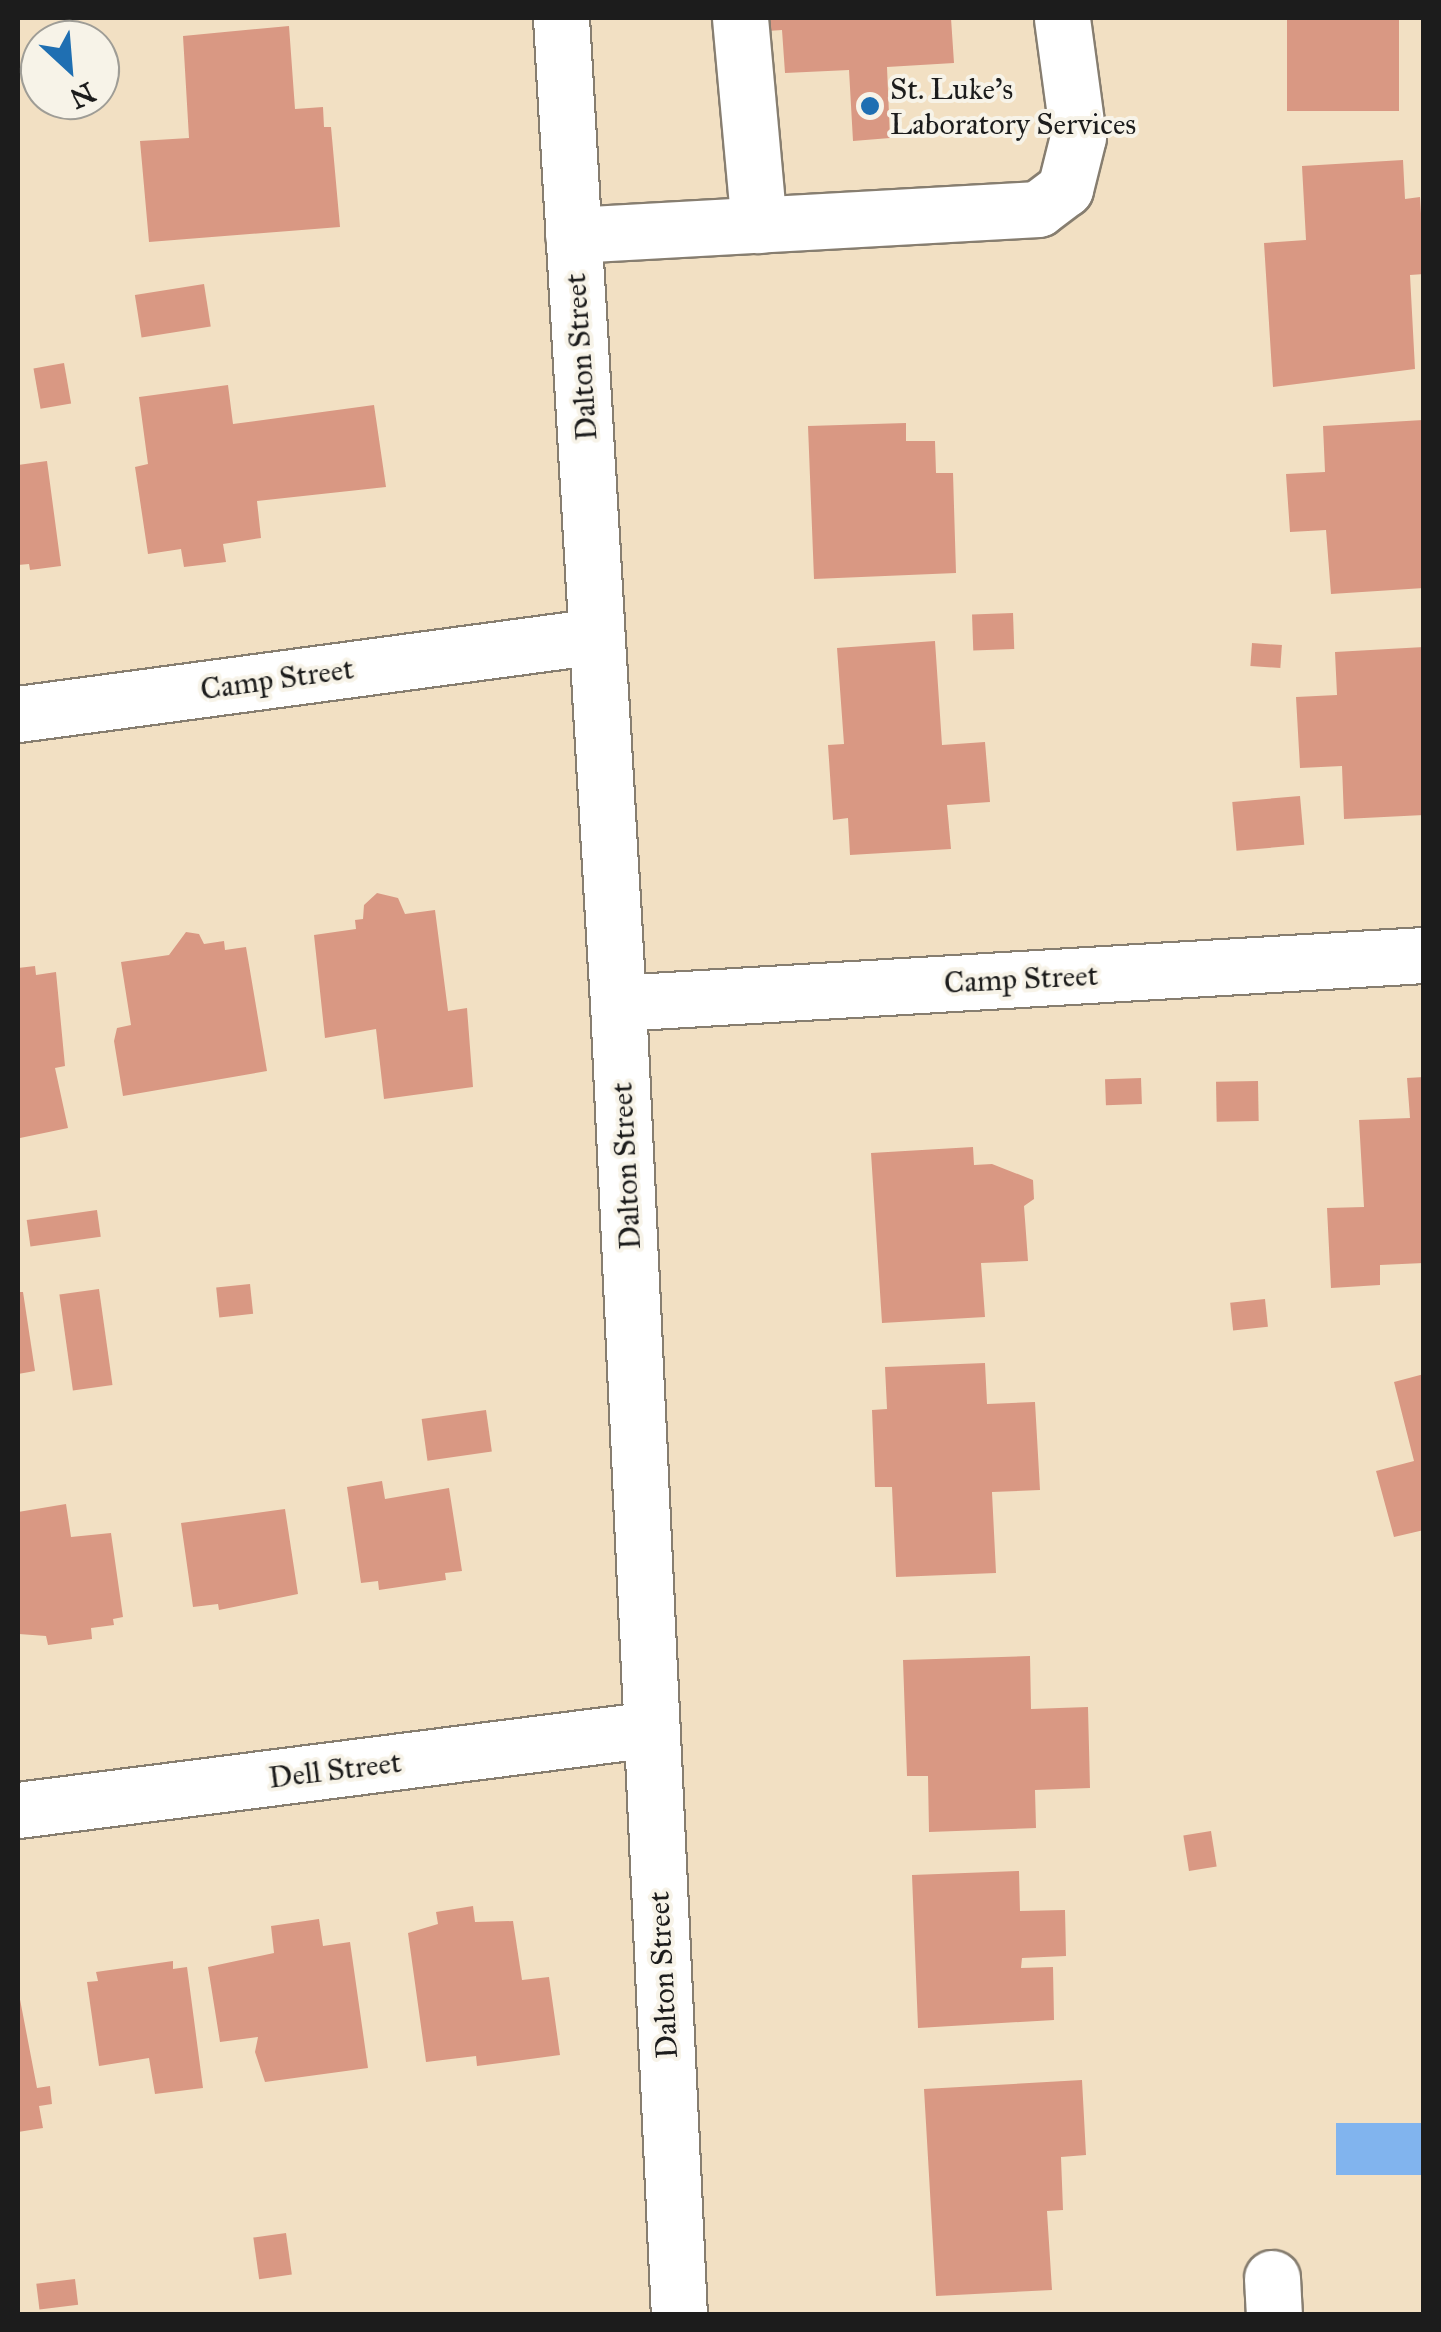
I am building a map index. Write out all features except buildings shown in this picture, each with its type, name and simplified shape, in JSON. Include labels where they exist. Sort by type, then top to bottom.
[{"type":"main road","name":"Dalton Street","points":[[560,18],[618,1002],[678,2314]]},
{"type":"main road","points":[[740,18],[759,225]]},
{"type":"main road","points":[[573,235],[1038,209],[1064,189],[1078,137],[1062,18]]},
{"type":"main road","name":"Camp Street","points":[[18,714],[597,636]]},
{"type":"main road","name":"Camp Street","points":[[618,1002],[1424,955]]},
{"type":"main road","name":"Dell Street","points":[[18,1810],[652,1728]]},
{"type":"water","points":[[1336,2123],[1423,2123],[1423,2175],[1336,2175]]},
{"type":"place","name":"St. Luke's Laboratory Services","points":[[870,106]]}]
